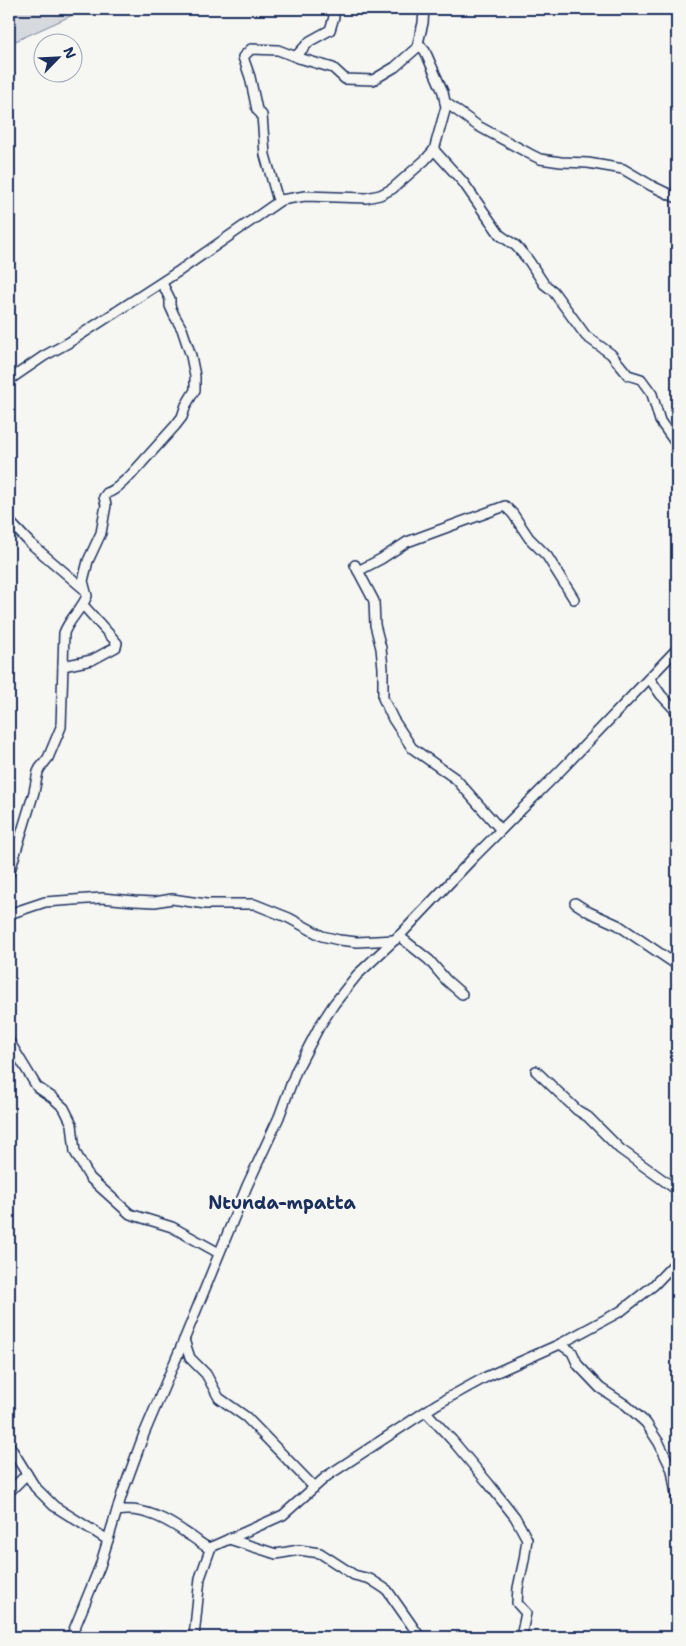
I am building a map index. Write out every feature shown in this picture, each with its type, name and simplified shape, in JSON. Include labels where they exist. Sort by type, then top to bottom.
[{"type":"street","points":[[299,58],[297,55],[310,41],[330,30],[334,17],[332,9]]},
{"type":"street","points":[[9,380],[162,282],[281,200],[305,196],[359,199],[380,195],[392,189],[425,160],[434,150],[446,107],[443,92],[425,51],[418,43],[424,9]]},
{"type":"street","points":[[281,200],[278,197],[265,155],[262,114],[257,110],[250,77],[243,56],[251,50],[278,50],[333,68],[345,79],[374,80],[395,67],[420,45]]},
{"type":"street","points":[[445,102],[478,126],[530,154],[561,162],[588,163],[623,169],[677,198]]},
{"type":"street","points":[[434,150],[463,182],[500,235],[516,246],[529,261],[544,284],[553,291],[586,336],[611,354],[628,376],[641,379],[652,394],[660,421],[677,445]]},
{"type":"street","points":[[9,874],[34,792],[38,772],[48,758],[61,727],[64,633],[87,596],[83,581],[88,561],[101,533],[106,506],[104,500],[106,495],[113,492],[130,476],[175,426],[182,417],[195,390],[196,376],[191,356],[162,282]]},
{"type":"street","points":[[501,830],[450,773],[412,748],[392,719],[383,698],[383,668],[381,648],[375,625],[374,601],[356,568],[381,559],[407,542],[505,506],[513,514],[529,538],[547,556],[574,599]]},
{"type":"street","points":[[9,521],[30,543],[84,589]]},
{"type":"street","points":[[63,666],[92,660],[116,647],[117,644],[82,605]]},
{"type":"street","points":[[71,1637],[91,1592],[144,1434],[296,1071],[318,1027],[357,975],[397,938],[468,862],[650,679],[677,649]]},
{"type":"street","points":[[650,679],[661,695],[677,712]]},
{"type":"street","points":[[9,914],[45,902],[102,898],[155,902],[172,899],[206,904],[254,904],[289,918],[322,936],[358,942],[397,938],[430,960],[446,980],[462,994]]},
{"type":"street","points":[[575,903],[589,912],[618,925],[677,966]]},
{"type":"street","points":[[9,1041],[35,1084],[64,1108],[72,1124],[74,1152],[90,1178],[130,1214],[172,1227],[219,1253]]},
{"type":"street","points":[[536,1071],[620,1149],[677,1190]]},
{"type":"street","points":[[117,1511],[127,1509],[150,1513],[188,1534],[206,1547],[211,1547],[283,1515],[314,1487],[354,1458],[427,1413],[437,1404],[621,1312],[654,1285],[677,1261]]},
{"type":"street","points":[[184,1340],[190,1358],[206,1374],[219,1398],[246,1417],[314,1487]]},
{"type":"street","points":[[560,1344],[572,1352],[578,1365],[600,1388],[626,1405],[646,1424],[659,1443],[672,1470],[677,1501]]},
{"type":"street","points":[[427,1413],[490,1484],[515,1517],[527,1539],[517,1603],[526,1613],[523,1621],[523,1637]]},
{"type":"street","points":[[9,1444],[35,1487],[54,1506],[108,1540]]},
{"type":"street","points":[[9,1492],[27,1474]]},
{"type":"street","points":[[229,1539],[276,1554],[299,1550],[320,1553],[354,1575],[370,1580],[387,1590],[420,1637]]},
{"type":"street","points":[[194,1637],[200,1578],[211,1547]]},
{"type":"shaded area","points":[[9,9],[86,9],[32,32],[9,44]]},
{"type":"district","name":"Ntunda-mpatta","points":[[282,1203]]}]
